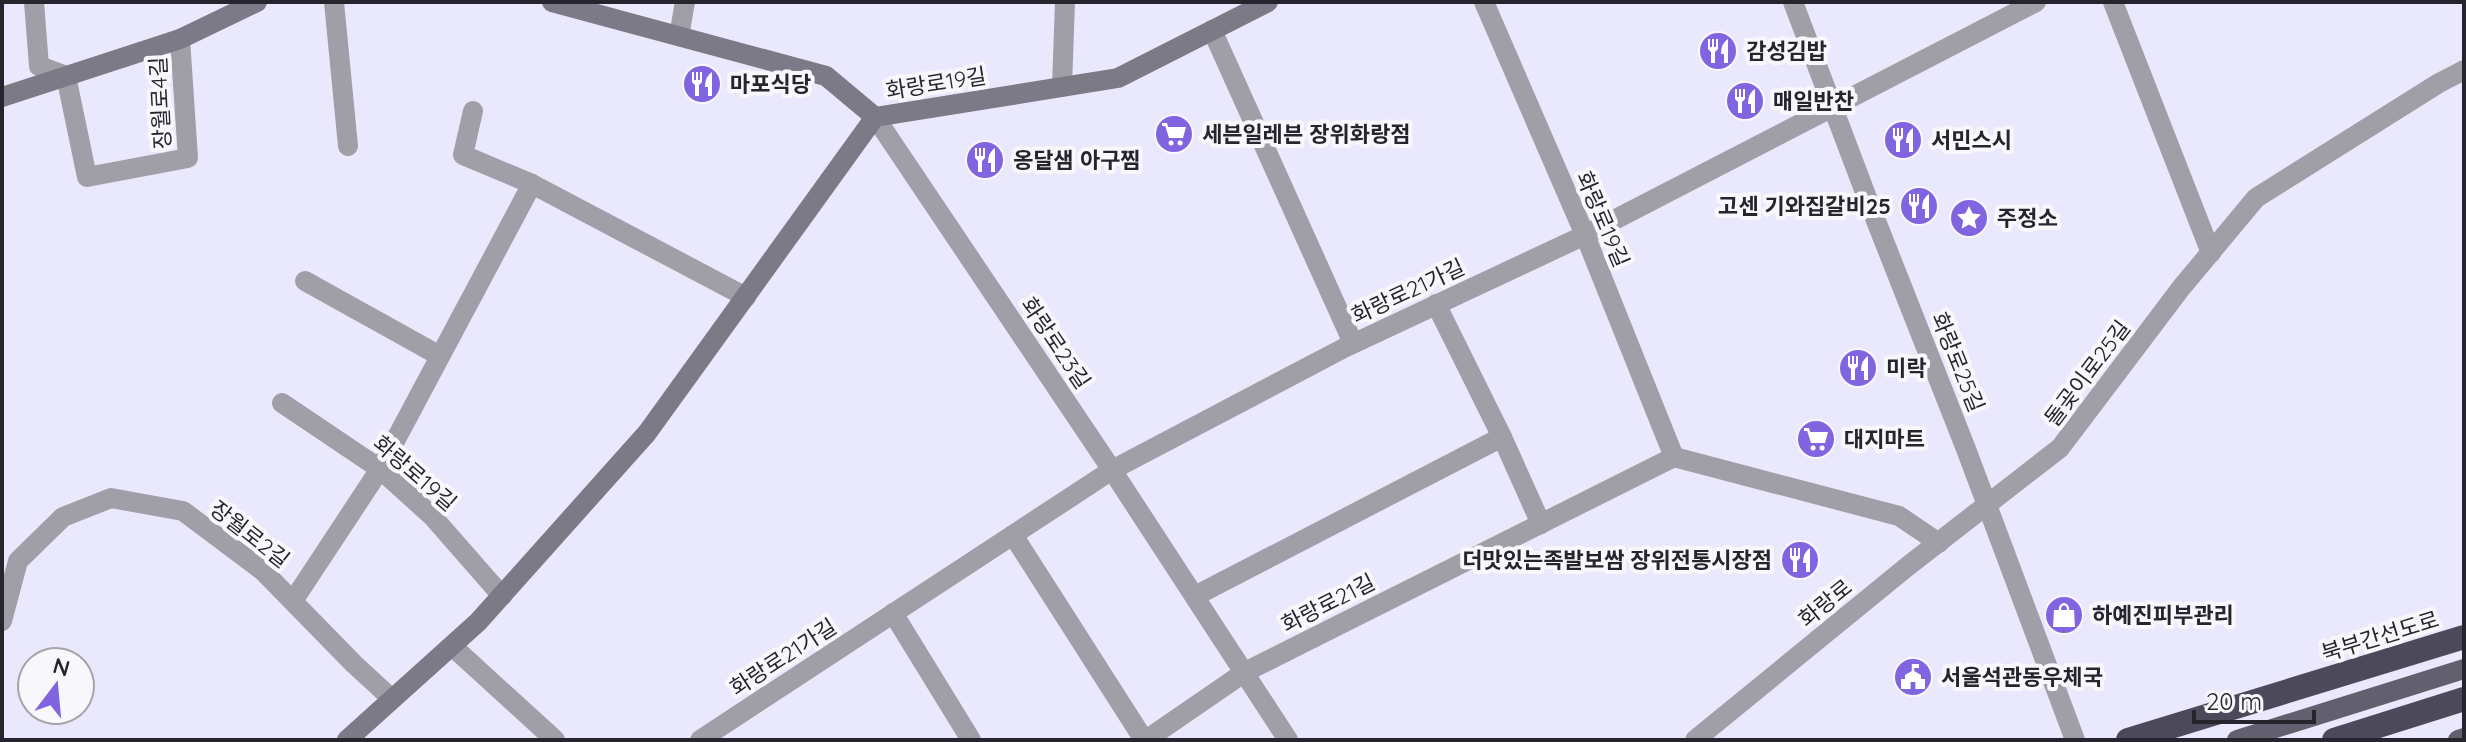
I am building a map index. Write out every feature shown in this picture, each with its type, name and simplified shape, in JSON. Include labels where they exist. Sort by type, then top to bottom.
[{"type":"highway","name":"북부간선도로","points":[[2128,740],[2464,637]]},
{"type":"highway","points":[[2334,740],[2464,699]]},
{"type":"main road","points":[[2237,740],[2464,669]]},
{"type":"main road","points":[[2458,740],[2464,738]]},
{"type":"street","points":[[34,2],[39,66],[66,76]]},
{"type":"street","name":"장월로4길","points":[[2,97],[180,39],[257,2]]},
{"type":"street","points":[[334,2],[348,146]]},
{"type":"street","points":[[552,2],[826,76],[875,117]]},
{"type":"street","points":[[679,36],[685,2]]},
{"type":"street","points":[[1062,87],[1065,2]]},
{"type":"street","name":"화랑로19길","points":[[347,740],[452,646],[502,596],[647,433],[875,117],[1118,78],[1268,2]]},
{"type":"street","name":"화랑로19길","points":[[1484,2],[1585,235],[1674,457]]},
{"type":"street","name":"화랑로25길","points":[[1793,2],[2075,740]]},
{"type":"street","name":"화랑로21가길","points":[[700,740],[1112,470],[1353,343],[1585,235],[2036,2]]},
{"type":"street","points":[[2113,2],[2211,253]]},
{"type":"street","points":[[1212,30],[1353,343]]},
{"type":"street","name":"장월로4길","points":[[66,76],[87,177],[188,158],[180,39]]},
{"type":"street","name":"돌곶이로25길","points":[[1987,507],[2060,448],[2181,288],[2256,198],[2464,70]]},
{"type":"street","points":[[473,111],[463,155],[532,184],[746,297]]},
{"type":"street","name":"화랑로23길","points":[[875,117],[1112,470],[1288,740]]},
{"type":"street","name":"장월로2길","points":[[293,601],[380,469],[532,184]]},
{"type":"street","points":[[305,281],[440,356]]},
{"type":"street","points":[[1436,304],[1541,524]]},
{"type":"street","name":"화랑로19길","points":[[282,403],[380,469],[432,516],[502,596]]},
{"type":"street","points":[[1195,596],[1502,437]]},
{"type":"street","points":[[1674,457],[1899,516],[1939,543]]},
{"type":"street","name":"화랑로21길","points":[[1145,740],[1245,672],[1674,457]]},
{"type":"street","name":"장월로2길","points":[[2,621],[18,561],[63,517],[111,498],[183,511],[263,571],[392,699]]},
{"type":"street","name":"화랑로","points":[[1695,740],[1987,507]]},
{"type":"street","points":[[1013,535],[1145,740]]},
{"type":"street","points":[[893,613],[971,740]]},
{"type":"street","points":[[452,646],[555,740]]},
{"type":"place","name":"감성김밥","points":[[1718,51]]},
{"type":"place","name":"마포식당","points":[[702,84]]},
{"type":"place","name":"매일반찬","points":[[1745,101]]},
{"type":"place","name":"세븐일레븐 장위화랑점","points":[[1174,134]]},
{"type":"place","name":"서민스시","points":[[1903,140]]},
{"type":"place","name":"옹달샘 아구찜","points":[[985,160]]},
{"type":"place","name":"고센 기와집갈비25","points":[[1919,206]]},
{"type":"place","name":"주정소","points":[[1969,218]]},
{"type":"place","name":"미락","points":[[1858,368]]},
{"type":"place","name":"대지마트","points":[[1816,439]]},
{"type":"place","name":"더맛있는족발보쌈 장위전통시장점","points":[[1800,560]]},
{"type":"place","name":"하예진피부관리","points":[[2064,615]]},
{"type":"place","name":"서울석관동우체국","points":[[1913,677]]}]
